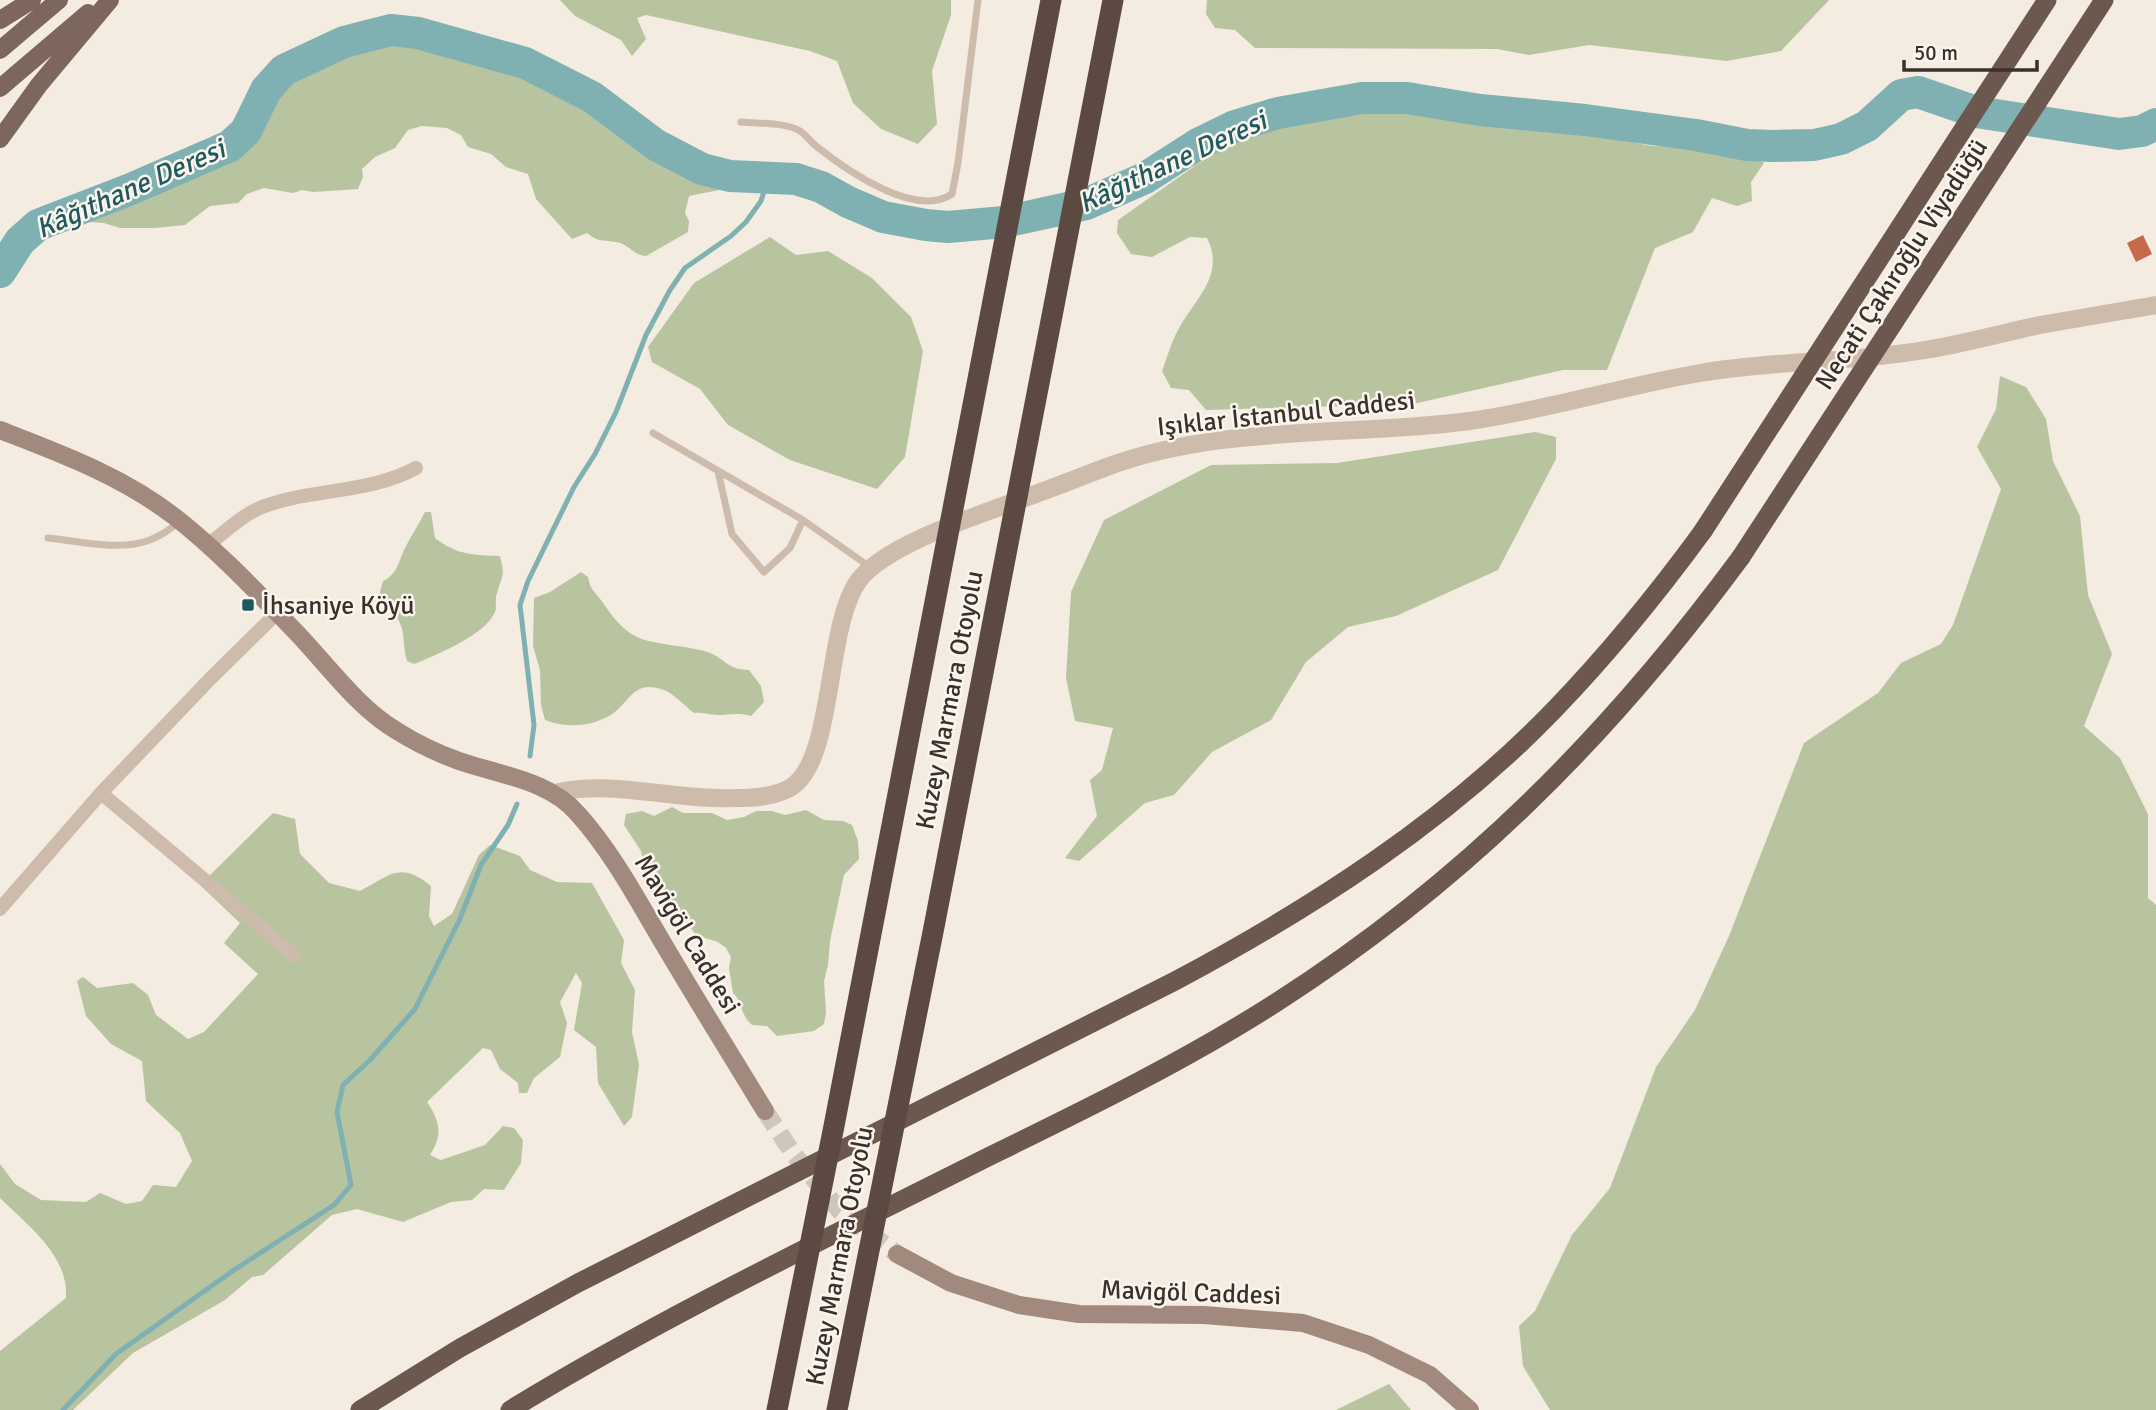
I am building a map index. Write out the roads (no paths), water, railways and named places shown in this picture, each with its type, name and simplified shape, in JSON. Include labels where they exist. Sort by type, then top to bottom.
[{"type":"highway","name":"Kuzey Marmara Otoyolu","points":[[777,1410],[1051,0]]},
{"type":"highway","name":"Kuzey Marmara Otoyolu","points":[[837,1410],[941,891],[1113,0]]},
{"type":"highway","name":"Necati Çakıroğlu Viyadüğü","points":[[360,1410],[449,1355],[578,1283],[1231,951],[1323,896],[1373,862],[1460,795],[1553,711],[1664,584],[1703,531],[2047,0]]},
{"type":"highway","name":"Necati Çakıroğlu Viyadüğü","points":[[510,1410],[663,1322],[1099,1102],[1231,1030],[1320,973],[1437,886],[1541,792],[1584,749],[1693,623],[1741,557],[2104,0]]},
{"type":"main road","points":[[0,20],[32,0]]},
{"type":"main road","points":[[0,50],[59,0]]},
{"type":"main road","points":[[0,88],[103,0]]},
{"type":"main road","points":[[0,139],[39,85],[110,0]]},
{"type":"main road","points":[[1,431],[86,463],[138,492],[180,521],[277,613],[367,708],[394,729],[424,747],[555,793]]},
{"type":"main road","name":"Mavigöl Caddesi","points":[[555,793],[577,812],[627,882],[765,1111]]},
{"type":"main road","name":"Mavigöl Caddesi","points":[[897,1254],[951,1283],[1019,1305],[1079,1314],[1204,1315],[1303,1323],[1368,1346],[1430,1375],[1470,1410]]},
{"type":"street","name":"Işıklar İstanbul Caddesi","points":[[555,793],[572,789],[611,788],[726,799],[760,797],[784,791],[795,785],[804,777],[815,754],[846,608],[856,583],[870,568],[935,531],[1107,467],[1196,444],[1275,435],[1472,420],[1700,373],[1923,351],[2041,325],[2156,305]]},
{"type":"street","points":[[208,545],[244,517],[262,507],[383,482],[416,468]]},
{"type":"street","points":[[0,909],[101,793],[277,613]]},
{"type":"street","points":[[101,793],[295,956]]},
{"type":"lane","points":[[741,122],[800,130],[815,145],[872,185],[929,202],[943,201],[952,194],[958,163],[978,0]]},
{"type":"lane","points":[[653,433],[803,520],[870,568]]},
{"type":"lane","points":[[718,471],[732,534],[764,572],[790,548],[803,520]]},
{"type":"lane","points":[[48,538],[129,545],[162,535],[180,521]]},
{"type":"waterway","name":"Kâğıthane Deresi","points":[[0,272],[20,241],[38,225],[230,146],[246,131],[266,90],[284,70],[344,42],[391,30],[418,33],[525,63],[592,97],[656,145],[702,169],[730,176],[796,179],[821,187],[883,217],[948,227],[1004,222],[1086,204],[1145,178],[1198,144],[1235,126],[1278,113],[1362,98],[1407,98],[1480,110],[1585,120],[1696,135],[1747,145],[1773,146],[1814,145],[1841,139],[1867,126],[1901,95],[1918,92],[1976,112],[2119,134],[2142,131],[2156,124]]},
{"type":"waterway","points":[[530,756],[534,725],[520,605],[528,581],[574,487],[595,454],[616,412],[646,335],[670,290],[685,268],[731,236],[746,222],[761,201],[766,185]]},
{"type":"waterway","points":[[63,1410],[116,1354],[234,1270],[334,1205],[351,1185],[337,1112],[343,1085],[370,1060],[415,1009],[459,921],[481,865],[508,825],[517,804]]},
{"type":"tunnel","points":[[765,1111],[792,1152],[840,1211],[897,1254]]},
{"type":"place","name":"İhsaniye Köyü","points":[[248,605]]}]
